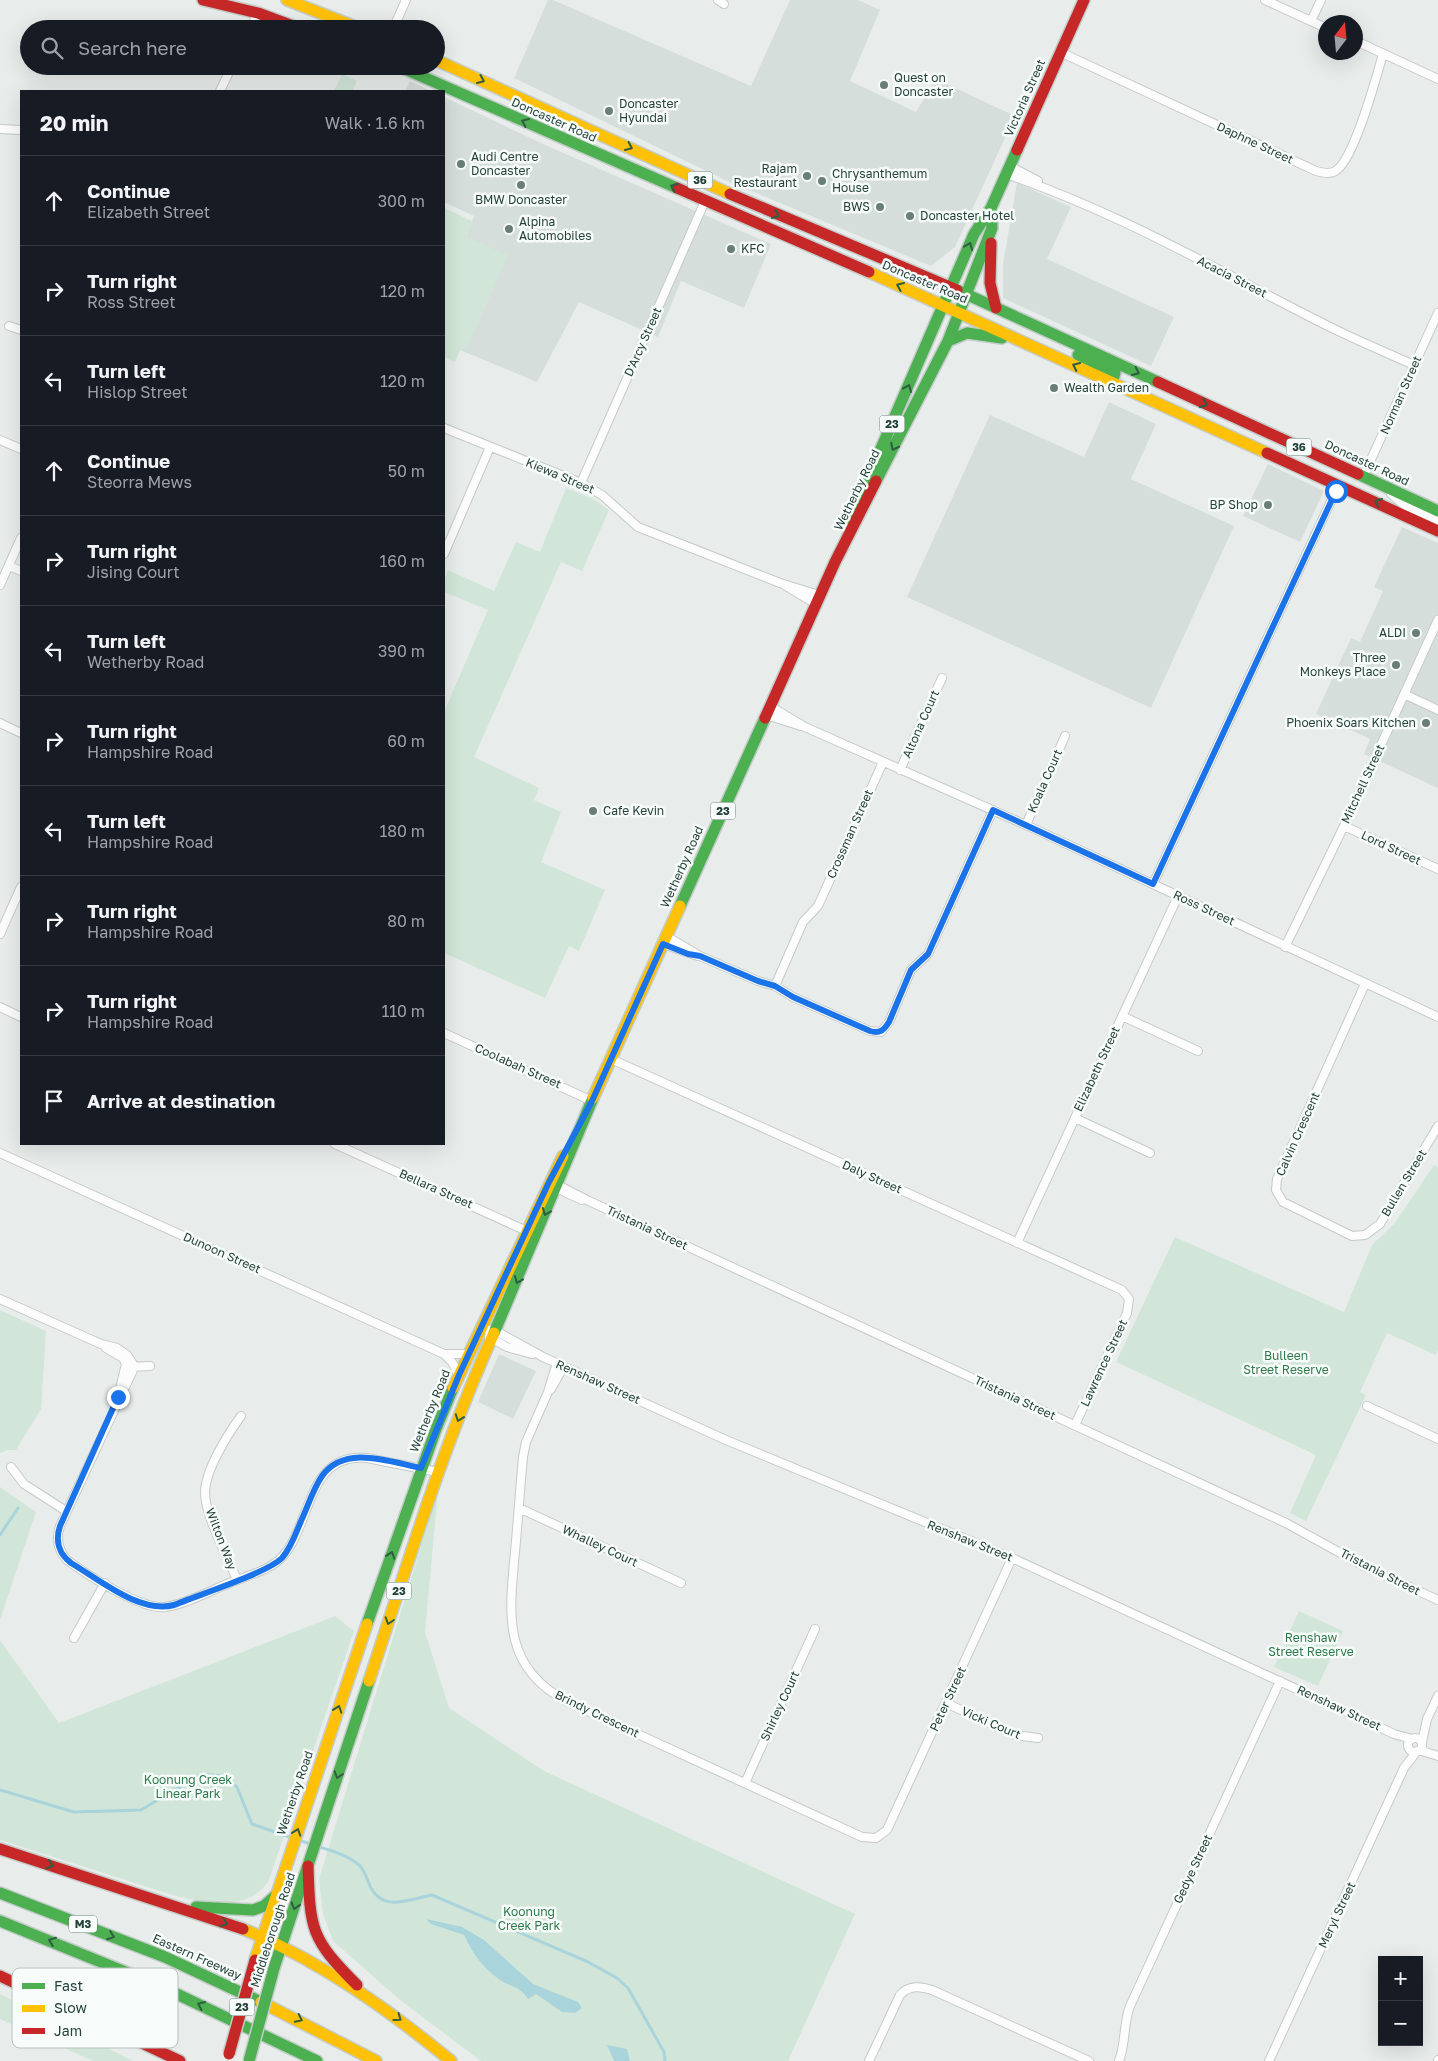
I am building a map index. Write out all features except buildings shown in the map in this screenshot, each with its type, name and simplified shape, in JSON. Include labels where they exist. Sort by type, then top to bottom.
[{"type":"main road","points":[[203,0],[258,12],[278,20]]},
{"type":"main road","points":[[258,12],[263,0]]},
{"type":"main road","points":[[287,0],[338,20]]},
{"type":"main road","name":"Victoria Street","points":[[952,287],[974,234],[991,208],[1084,0]]},
{"type":"main road","name":"Doncaster Road","points":[[445,64],[793,222],[952,287],[1438,511]]},
{"type":"main road","name":"Doncaster Road","points":[[418,75],[945,305],[1112,383],[1438,530]]},
{"type":"main road","points":[[491,107],[499,88]]},
{"type":"main road","name":"Victoria Street","points":[[966,294],[992,228],[991,208]]},
{"type":"main road","points":[[787,237],[793,222]]},
{"type":"main road","points":[[992,228],[990,283],[996,308]]},
{"type":"main road","name":"Wetherby Road","points":[[287,1859],[421,1468],[459,1375],[555,1185],[818,600],[860,494],[952,287]]},
{"type":"main road","name":"Wetherby Road","points":[[834,562],[948,341],[966,294]]},
{"type":"main road","points":[[948,341],[965,332],[977,332],[1025,343]]},
{"type":"main road","points":[[1056,335],[1062,345],[1069,350],[1115,373],[1112,383]]},
{"type":"main road","points":[[1181,393],[1178,400],[1182,406],[1229,427],[1258,448]]},
{"type":"main road","name":"Wetherby Road","points":[[308,1866],[438,1472],[476,1372],[494,1335],[531,1233]]},
{"type":"main road","points":[[0,1849],[144,1896],[282,1946],[374,2001],[451,2061]]},
{"type":"main road","name":"Middleborough Road","points":[[228,2057],[254,1960],[287,1859]]},
{"type":"main road","points":[[308,1866],[311,1920],[315,1932],[332,1959],[374,2001]]},
{"type":"main road","name":"Middleborough Road","points":[[249,2061],[274,1968],[308,1866]]},
{"type":"main road","name":"Eastern Freeway","points":[[0,1893],[165,1957],[300,2020],[376,2061]]},
{"type":"main road","points":[[144,1896],[195,1907],[230,1910],[253,1910],[264,1906],[275,1896]]},
{"type":"main road","name":"M3","points":[[0,1921],[74,1949],[117,1968]]},
{"type":"main road","points":[[0,1976],[12,1982]]},
{"type":"main road","name":"M3","points":[[178,1995],[237,2021],[317,2061]]},
{"type":"main road","points":[[139,2048],[157,2061]]},
{"type":"main road","points":[[151,2048],[180,2061]]},
{"type":"street","points":[[397,20],[406,0]]},
{"type":"street","points":[[1265,0],[1318,24]]},
{"type":"street","points":[[1311,21],[1321,0]]},
{"type":"street","points":[[254,20],[258,12]]},
{"type":"street","points":[[1363,44],[1437,75]]},
{"type":"street","name":"Daphne Street","points":[[1060,52],[1316,171],[1328,173],[1337,170],[1347,154],[1365,114],[1383,54]]},
{"type":"street","points":[[220,90],[228,75]]},
{"type":"street","points":[[0,129],[20,130]]},
{"type":"street","name":"Acacia Street","points":[[1008,170],[1136,228],[1330,327],[1414,365]]},
{"type":"street","name":"D'Arcy Street","points":[[581,483],[705,201]]},
{"type":"street","name":"Norman Street","points":[[1364,476],[1438,313]]},
{"type":"street","points":[[9,326],[20,330]]},
{"type":"street","name":"Kiewa Street","points":[[445,428],[581,483],[602,494],[638,526],[818,600]]},
{"type":"street","points":[[0,440],[20,449]]},
{"type":"street","points":[[445,552],[490,448]]},
{"type":"street","points":[[1153,884],[1339,484]]},
{"type":"street","points":[[1380,485],[1404,504],[1438,520]]},
{"type":"street","points":[[0,585],[20,540]]},
{"type":"street","points":[[9,566],[20,571]]},
{"type":"street","name":"Mitchell Street","points":[[1286,947],[1344,826],[1438,620]]},
{"type":"street","name":"Altona Court","points":[[900,770],[942,678]]},
{"type":"street","points":[[1404,694],[1438,710]]},
{"type":"street","name":"Ross Street","points":[[768,710],[1026,825],[1438,1017]]},
{"type":"street","points":[[0,723],[20,733]]},
{"type":"street","name":"Koala Court","points":[[1026,825],[1065,736]]},
{"type":"street","name":"Crossman Street","points":[[775,986],[803,922],[818,906],[883,762]]},
{"type":"street","points":[[664,940],[758,981],[775,986],[793,997],[870,1031],[881,1032],[889,1022],[911,970],[928,954],[993,810]]},
{"type":"street","name":"Lord Street","points":[[1344,826],[1438,869]]},
{"type":"street","points":[[0,934],[20,889]]},
{"type":"street","name":"Elizabeth Street","points":[[1017,1243],[1178,896]]},
{"type":"street","name":"Calvin Crescent","points":[[1365,984],[1277,1179],[1276,1190],[1283,1202],[1352,1236],[1365,1235]]},
{"type":"street","points":[[0,1007],[20,1016]]},
{"type":"street","points":[[1122,1016],[1198,1051]]},
{"type":"street","name":"Coolabah Street","points":[[445,1033],[592,1101]]},
{"type":"street","name":"Daly Street","points":[[611,1059],[1116,1287],[1125,1293],[1128,1299]]},
{"type":"street","points":[[1075,1118],[1150,1153]]},
{"type":"street","name":"Bullen Street","points":[[1365,1235],[1380,1224],[1438,1126]]},
{"type":"street","name":"Bellara Street","points":[[337,1145],[531,1233]]},
{"type":"street","name":"Dunoon Street","points":[[0,1153],[444,1354],[452,1362],[459,1375]]},
{"type":"street","name":"Tristania Street","points":[[555,1185],[1286,1523],[1366,1567],[1438,1600]]},
{"type":"street","points":[[0,1299],[101,1344],[123,1358],[130,1367]]},
{"type":"street","name":"Lawrence Street","points":[[1075,1426],[1127,1313],[1128,1299]]},
{"type":"street","name":"Renshaw Street","points":[[481,1329],[726,1440],[1012,1558],[1411,1742]]},
{"type":"street","name":"Dunoon Street","points":[[444,1354],[469,1354]]},
{"type":"street","name":"Brindy Crescent","points":[[560,1365],[524,1449],[510,1611],[515,1644],[531,1674],[544,1687],[568,1702],[862,1837],[872,1839],[880,1837]]},
{"type":"street","points":[[130,1367],[150,1366]]},
{"type":"street","points":[[130,1367],[57,1535],[62,1553],[71,1563],[137,1602],[161,1607],[174,1605],[271,1566],[283,1557],[321,1478],[334,1465],[358,1457],[438,1472]]},
{"type":"street","points":[[1367,1406],[1438,1438]]},
{"type":"street","name":"Wilton Way","points":[[237,1580],[208,1508],[205,1491],[212,1468],[240,1416]]},
{"type":"street","points":[[11,1467],[24,1484],[66,1511]]},
{"type":"street","name":"Whalley Court","points":[[519,1508],[680,1583]]},
{"type":"street","name":"Peter Street","points":[[880,1837],[890,1825],[1012,1558]]},
{"type":"street","points":[[74,1638],[105,1583]]},
{"type":"street","name":"Shirley Court","points":[[745,1784],[815,1629]]},
{"type":"street","name":"Gedye Street","points":[[1119,2061],[1123,2049],[1126,2018],[1130,2006],[1280,1681]]},
{"type":"street","points":[[1427,1719],[1420,1747],[1413,1751],[1411,1742],[1427,1719],[1438,1696]]},
{"type":"street","name":"Vicki Court","points":[[946,1703],[1015,1735],[1038,1738]]},
{"type":"street","points":[[1411,1742],[1418,1739],[1420,1747]]},
{"type":"street","name":"Meryl Street","points":[[1269,2061],[1404,1768],[1411,1742]]},
{"type":"street","points":[[1420,1747],[1438,1754]]},
{"type":"street","name":"Meryl Street","points":[[1404,1768],[1420,1747]]},
{"type":"street","points":[[869,2061],[900,1995],[908,1989],[919,1987],[932,1990],[1089,2061]]},
{"type":"shaded area","points":[[548,0],[553,0],[751,86],[790,0],[858,0],[880,10],[850,81],[916,112],[936,79],[1015,116],[955,247],[931,266],[725,180],[514,78]]},
{"type":"shaded area","points":[[410,81],[429,90],[406,90]]},
{"type":"shaded area","points":[[445,97],[543,144],[771,244],[744,308],[681,281],[658,337],[579,302],[537,382],[460,350],[466,237],[474,216],[445,202]]},
{"type":"shaded area","points":[[1017,183],[1071,207],[1047,259],[1174,317],[1151,366],[1003,298],[1003,264]]},
{"type":"shaded area","points":[[1109,402],[1156,424],[1131,479],[1234,526],[1151,708],[907,597],[990,415],[1084,457]]},
{"type":"shaded area","points":[[1268,464],[1324,491],[1300,542],[1243,516]]},
{"type":"shaded area","points":[[1402,527],[1438,543],[1438,788],[1364,754],[1370,739],[1316,714],[1351,638],[1360,642],[1383,591],[1374,587]]},
{"type":"shaded area","points":[[499,1354],[536,1371],[513,1419],[478,1402]]},
{"type":"green space","points":[[342,75],[357,81],[352,90],[334,90]]},
{"type":"green space","points":[[445,208],[472,221],[466,237],[508,255],[468,346],[460,350],[455,362],[445,357]]},
{"type":"green space","points":[[566,488],[593,499],[609,510],[582,571],[561,562],[474,757],[539,788],[534,800],[561,812],[541,862],[605,890],[579,951],[569,946],[545,998],[445,953],[445,710],[488,610],[445,592],[445,578],[448,570],[494,591],[516,542],[540,552]]},
{"type":"green space","name":"Bulleen Street Reserve","points":[[1434,1165],[1438,1167],[1438,1349],[1436,1355],[1387,1333],[1360,1392],[1366,1395],[1306,1521],[1290,1513],[1316,1455],[1116,1362],[1175,1237],[1344,1312],[1372,1245],[1394,1224]]},
{"type":"green space","points":[[0,1310],[46,1331],[41,1409],[16,1450],[7,1450],[0,1453]]},
{"type":"green space","points":[[0,1487],[36,1512],[0,1620]]},
{"type":"green space","name":"Koonung Creek Park","points":[[438,1491],[425,1632],[449,1708],[544,1771],[855,1914],[788,2061],[481,2061],[400,2000],[333,1941],[323,1914],[319,1879]]},
{"type":"green space","name":"Renshaw Street Reserve","points":[[1299,1611],[1343,1631],[1318,1686],[1274,1667]]},
{"type":"green space","name":"Koonung Creek Linear Park","points":[[335,1616],[354,1631],[269,1880],[261,1890],[251,1897],[227,1903],[201,1901],[176,1896],[0,1840],[0,1640],[59,1723]]},
{"type":"green space","points":[[0,1994],[12,2000],[12,2024],[0,2019]]},
{"type":"green space","points":[[64,2048],[107,2048],[133,2061],[93,2061]]},
{"type":"water","points":[[426,1919],[462,1927],[484,1940],[533,1984],[578,2002],[582,2008],[575,2013],[562,2012],[536,1994],[528,1999],[518,1989],[504,1983],[483,1965],[464,1935],[431,1924]]},
{"type":"water","points":[[607,2045],[627,2049],[630,2061],[614,2061]]},
{"type":"waterway","points":[[0,1535],[18,1508]]},
{"type":"waterway","points":[[0,1790],[74,1812],[141,1810],[201,1774],[222,1776],[237,1787],[252,1824],[292,1838]]},
{"type":"waterway","points":[[298,1840],[311,1844]]},
{"type":"waterway","points":[[317,1846],[344,1856],[359,1865],[375,1894],[382,1899],[398,1902],[432,1895],[586,1961],[617,1978],[628,1988],[664,2052],[665,2061]]},
{"type":"traffic: fast","points":[[419,75],[677,188]]},
{"type":"traffic: fast","points":[[850,520],[974,234],[991,208],[1017,150]]},
{"type":"traffic: fast","points":[[876,481],[948,341],[992,228],[991,208]]},
{"type":"traffic: fast","points":[[957,290],[1158,382]]},
{"type":"traffic: fast","points":[[948,341],[967,333],[1002,338]]},
{"type":"traffic: fast","points":[[1078,355],[1115,373],[1112,383]]},
{"type":"traffic: fast","points":[[1358,474],[1438,511]]},
{"type":"traffic: fast","points":[[680,906],[765,718]]},
{"type":"traffic: fast","points":[[494,1333],[593,1098]]},
{"type":"traffic: fast","points":[[367,1624],[436,1429],[453,1388]]},
{"type":"traffic: fast","points":[[274,1968],[369,1681]]},
{"type":"traffic: fast","points":[[0,1893],[165,1957],[261,2002]]},
{"type":"traffic: fast","points":[[196,1907],[253,1910],[264,1906],[275,1896]]},
{"type":"traffic: fast","points":[[0,1921],[116,1968]]},
{"type":"traffic: fast","points":[[249,2061],[274,1968]]},
{"type":"traffic: fast","points":[[178,1995],[317,2061]]},
{"type":"traffic: slow","points":[[287,0],[338,20]]},
{"type":"traffic: slow","points":[[445,64],[730,194]]},
{"type":"traffic: slow","points":[[869,272],[1267,453]]},
{"type":"traffic: slow","points":[[593,1098],[680,906]]},
{"type":"traffic: slow","points":[[453,1388],[563,1156]]},
{"type":"traffic: slow","points":[[369,1681],[442,1461],[494,1333]]},
{"type":"traffic: slow","points":[[255,1960],[367,1624]]},
{"type":"traffic: slow","points":[[243,1929],[299,1955],[352,1987],[403,2023],[451,2061]]},
{"type":"traffic: slow","points":[[261,2002],[376,2061]]},
{"type":"traffic: jam","points":[[203,0],[258,13],[277,20]]},
{"type":"traffic: jam","points":[[1017,150],[1084,0]]},
{"type":"traffic: jam","points":[[677,188],[869,272]]},
{"type":"traffic: jam","points":[[730,194],[957,290]]},
{"type":"traffic: jam","points":[[991,243],[990,283],[996,308]]},
{"type":"traffic: jam","points":[[1158,382],[1358,474]]},
{"type":"traffic: jam","points":[[1267,453],[1438,531]]},
{"type":"traffic: jam","points":[[765,718],[835,562],[876,481]]},
{"type":"traffic: jam","points":[[0,1849],[243,1929]]},
{"type":"traffic: jam","points":[[308,1866],[310,1905],[316,1932],[330,1956],[357,1985]]},
{"type":"traffic: jam","points":[[229,2054],[255,1960]]},
{"type":"traffic: jam","points":[[0,1976],[12,1982]]},
{"type":"traffic: jam","points":[[152,2048],[180,2061]]},
{"type":"place","name":"Quest on Doncaster","points":[[884,85]]},
{"type":"place","name":"Doncaster Hyundai","points":[[609,111]]},
{"type":"place","name":"Audi Centre Doncaster","points":[[461,164]]},
{"type":"place","name":"Rajam Restaurant","points":[[807,176]]},
{"type":"place","name":"Chrysanthemum House","points":[[822,181]]},
{"type":"place","name":"BMW Doncaster","points":[[521,185]]},
{"type":"place","name":"BWS","points":[[880,207]]},
{"type":"place","name":"Doncaster Hotel","points":[[910,216]]},
{"type":"place","name":"Alpina Automobiles","points":[[509,229]]},
{"type":"place","name":"KFC","points":[[731,249]]},
{"type":"place","name":"Wealth Garden","points":[[1054,388]]},
{"type":"place","name":"BP Shop","points":[[1268,505]]},
{"type":"place","name":"ALDI","points":[[1416,633]]},
{"type":"place","name":"Three Monkeys Place","points":[[1396,665]]},
{"type":"place","name":"Phoenix Soars Kitchen","points":[[1426,723]]},
{"type":"place","name":"Cafe Kevin","points":[[593,811]]},
{"type":"route","points":[[118,1397],[60,1526],[57,1539],[64,1557],[71,1563],[147,1606],[167,1607],[174,1605],[262,1570],[278,1561],[287,1551],[321,1478],[326,1471],[341,1461],[358,1457],[421,1468],[459,1375],[549,1182],[592,1101],[663,944],[688,954],[700,956],[765,984],[780,988],[793,997],[870,1031],[881,1032],[889,1022],[911,970],[918,961],[928,954],[993,810],[1153,884],[1336,491]]}]
